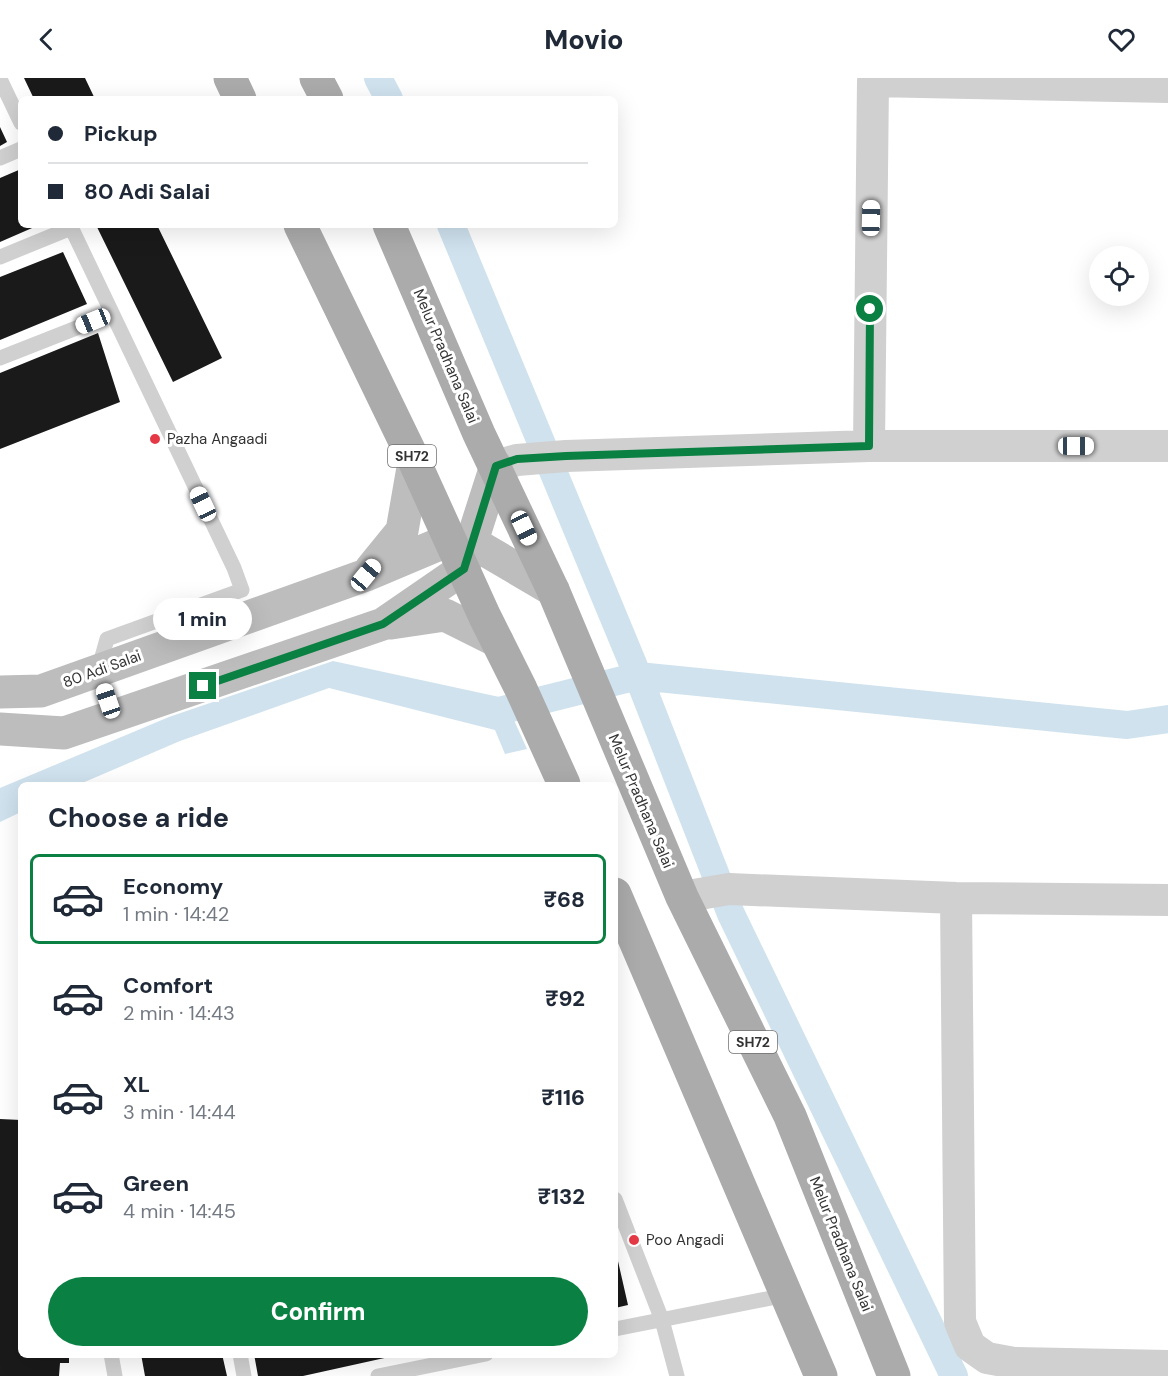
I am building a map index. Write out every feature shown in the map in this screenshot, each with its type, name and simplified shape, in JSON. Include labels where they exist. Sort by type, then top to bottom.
[{"type":"main road","points":[[230,78],[239,96]]},
{"type":"main road","points":[[316,78],[325,96]]},
{"type":"main road","name":"SH72","points":[[301,228],[414,462],[462,550],[496,641],[521,688],[563,782]]},
{"type":"main road","name":"Melur Pradhana Salai","points":[[391,228],[479,434],[506,463],[580,657],[682,897],[790,1116],[894,1376]]},
{"type":"main road","points":[[366,575],[402,531],[414,462]]},
{"type":"main road","points":[[383,624],[462,550],[506,463]]},
{"type":"main road","points":[[462,550],[553,590]]},
{"type":"main road","name":"80 Adi Salai","points":[[0,692],[41,691],[366,575],[462,550]]},
{"type":"main road","points":[[0,729],[64,733],[383,624],[445,615],[496,641]]},
{"type":"main road","points":[[618,901],[821,1376]]},
{"type":"street","points":[[869,446],[873,81],[1168,87]]},
{"type":"street","points":[[506,463],[566,456],[869,446],[1168,446]]},
{"type":"street","points":[[682,897],[729,889],[956,898],[1168,900]]},
{"type":"street","points":[[956,898],[960,1322],[970,1347],[987,1358],[1014,1363],[1168,1365]]},
{"type":"lane","points":[[0,79],[18,117]]},
{"type":"lane","points":[[0,158],[18,150]]},
{"type":"lane","points":[[0,257],[65,228]]},
{"type":"lane","points":[[71,228],[234,568],[242,590],[107,639],[98,671],[113,716]]},
{"type":"lane","points":[[0,358],[112,314]]},
{"type":"lane","points":[[618,1210],[662,1320],[677,1376]]},
{"type":"lane","points":[[618,1328],[786,1295]]},
{"type":"lane","points":[[112,1358],[115,1376]]},
{"type":"lane","points":[[241,1358],[244,1376]]},
{"type":"lane","points":[[385,1375],[467,1358]]},
{"type":"water","points":[[333,661],[504,698],[527,749],[505,754],[495,730],[329,688],[180,741],[85,782],[18,782],[18,813],[0,822],[0,788],[169,717]]},
{"type":"building","points":[[24,78],[85,78],[94,96],[33,96]]},
{"type":"building","points":[[0,127],[7,142],[0,146]]},
{"type":"building","points":[[18,170],[18,228],[32,228],[0,242],[0,178]]},
{"type":"building","points":[[97,228],[158,228],[222,358],[173,382]]},
{"type":"building","points":[[63,252],[87,304],[0,340],[0,277]]},
{"type":"building","points":[[98,333],[120,402],[0,449],[0,373]]},
{"type":"building","points":[[0,1119],[18,1120],[18,1358],[69,1358],[69,1363],[60,1363],[59,1376],[0,1376]]},
{"type":"building","points":[[618,1261],[628,1305],[618,1307]]},
{"type":"building","points":[[142,1358],[223,1358],[227,1376],[145,1376]]},
{"type":"building","points":[[255,1358],[384,1358],[303,1376],[258,1376]]},
{"type":"waterway","points":[[378,78],[387,96]]},
{"type":"waterway","points":[[452,228],[638,676],[731,914],[954,1376]]},
{"type":"waterway","points":[[470,708],[491,713],[638,676],[1127,725],[1168,719]]},
{"type":"place","name":"Pazha Angaadi","points":[[155,439]]},
{"type":"place","name":"Poo Angadi","points":[[634,1240]]},
{"type":"route","points":[[203,686],[383,624],[464,569],[496,466],[517,459],[566,456],[869,446],[870,309]]}]
